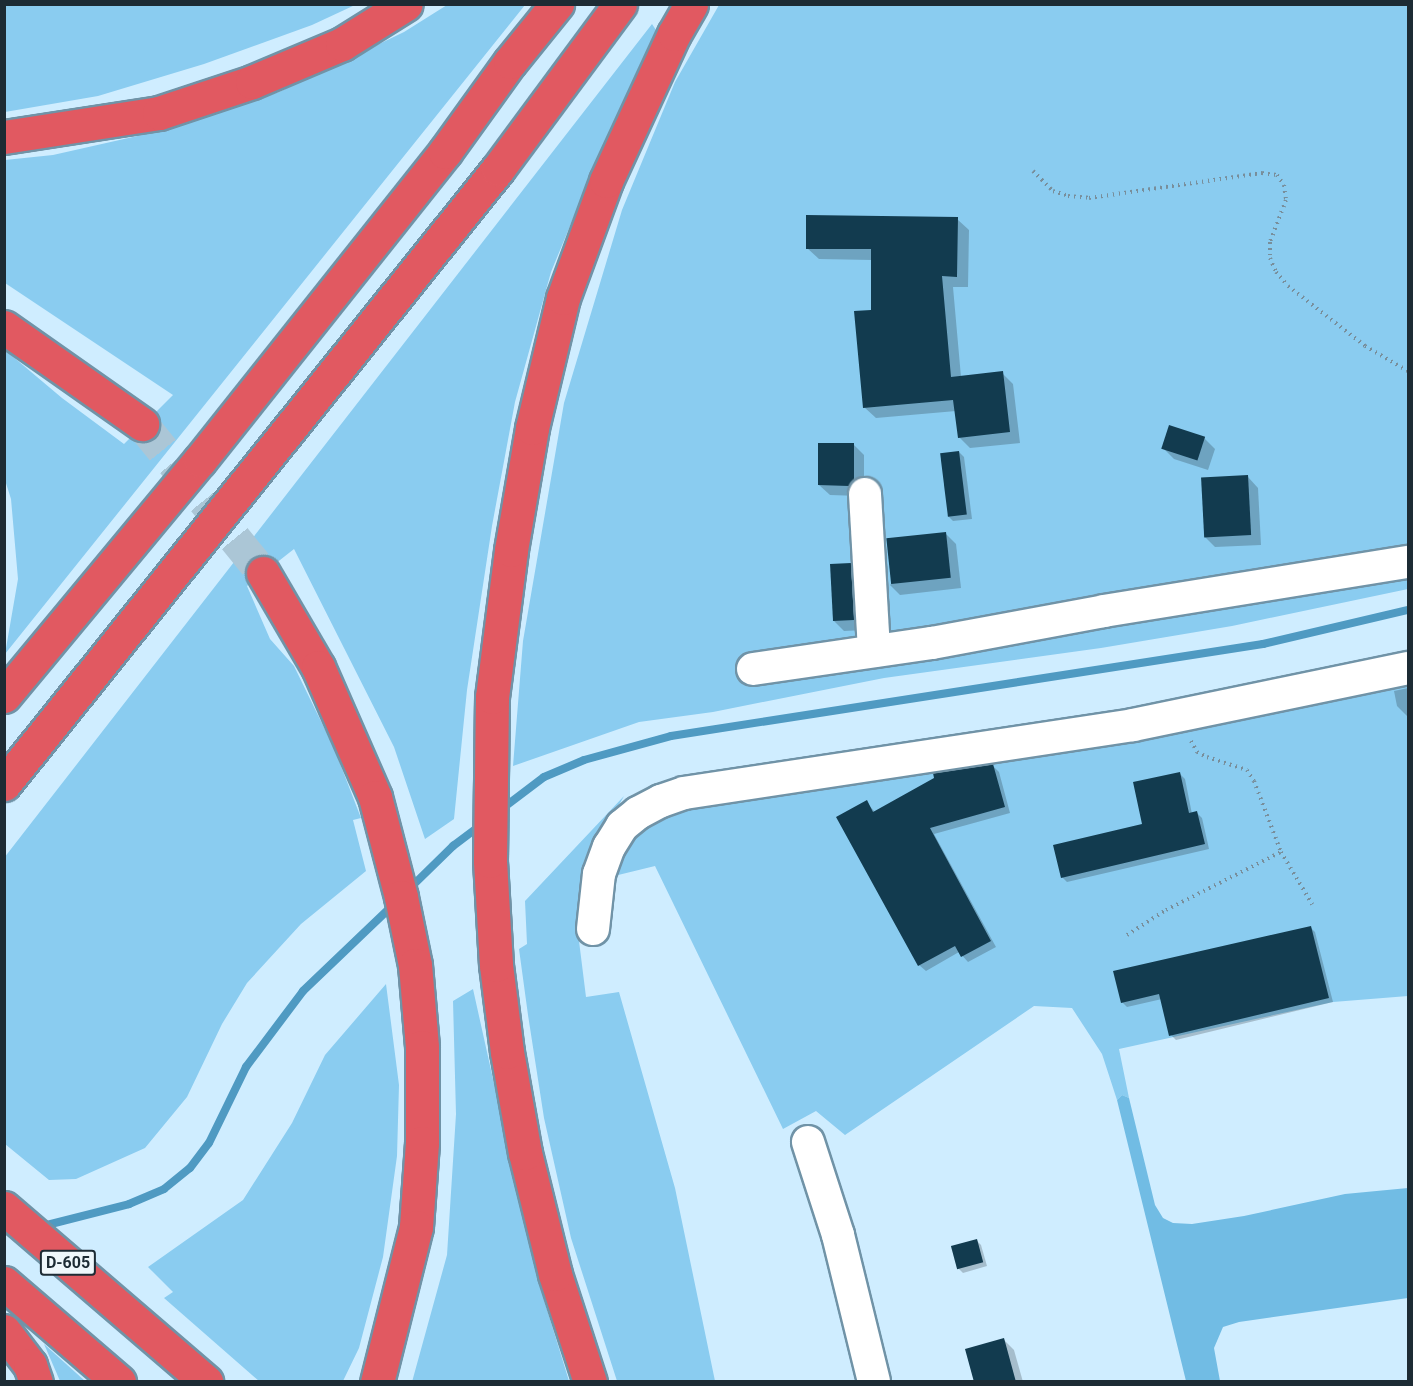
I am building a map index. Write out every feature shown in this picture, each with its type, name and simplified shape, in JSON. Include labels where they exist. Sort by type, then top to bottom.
[{"type":"highway","points":[[4,137],[159,113],[200,100],[252,82],[342,44],[406,4]]},
{"type":"highway","points":[[4,696],[207,451],[445,152],[510,62],[557,4]]},
{"type":"highway","points":[[4,784],[498,169],[620,4]]},
{"type":"highway","points":[[590,1382],[555,1274],[525,1153],[507,1052],[496,965],[490,861],[492,697],[511,550],[532,428],[563,298],[606,181],[674,34],[691,4]]},
{"type":"highway","points":[[4,327],[142,424]]},
{"type":"highway","points":[[263,573],[318,667],[375,797],[401,897],[415,965],[422,1047],[422,1143],[416,1227],[378,1379]]},
{"type":"highway","name":"D-605","points":[[4,1208],[206,1382]]},
{"type":"highway","points":[[4,1283],[119,1382]]},
{"type":"highway","points":[[4,1331],[30,1365],[36,1382]]},
{"type":"street","points":[[865,494],[874,651]]},
{"type":"street","points":[[753,669],[1408,562]]},
{"type":"street","points":[[593,928],[599,874],[609,847],[622,826],[638,813],[661,801],[711,788],[1133,725],[1408,668]]},
{"type":"street","points":[[808,1142],[838,1235],[874,1382]]},
{"type":"path","points":[[1033,171],[1053,190],[1068,196],[1089,198],[1262,173],[1277,175],[1284,184],[1286,200],[1270,242],[1270,258],[1276,272],[1288,286],[1365,346],[1408,371]]},
{"type":"path","points":[[1185,714],[1191,743],[1197,752],[1247,770],[1254,781],[1281,852],[1312,904]]},
{"type":"path","points":[[1127,935],[1166,909],[1281,852]]},
{"type":"shaded area","points":[[5,4],[355,5],[312,25],[204,64],[98,96],[5,112]]},
{"type":"shaded area","points":[[447,5],[525,5],[5,654],[18,579],[11,499],[5,480],[5,350],[62,398],[124,444],[173,395],[5,283],[5,160],[53,155],[155,132],[279,92],[404,32]]},
{"type":"shaded area","points":[[719,5],[1408,5],[1408,589],[1232,626],[1101,648],[884,678],[713,712],[639,722],[513,766],[523,641],[564,403],[622,210],[675,82]]},
{"type":"shaded area","points":[[652,24],[656,30],[605,141],[551,272],[515,402],[492,526],[467,690],[454,819],[425,839],[394,747],[294,549],[247,586],[270,639],[294,666],[334,748],[361,818],[353,820],[366,871],[301,924],[247,983],[222,1024],[187,1097],[145,1148],[76,1179],[49,1180],[5,1144],[4,858]]},
{"type":"shaded area","points":[[1408,682],[1408,996],[1333,1002],[1119,1049],[1129,1098],[1122,1095],[1117,1100],[1102,1054],[1072,1008],[1034,1006],[845,1135],[816,1111],[783,1129],[655,866],[610,877],[620,849],[639,830],[659,817],[695,801]]},
{"type":"shaded area","points":[[624,796],[592,852],[581,898],[578,933],[586,997],[619,992],[675,1188],[715,1381],[617,1381],[571,1238],[544,1118],[519,949],[527,944],[525,901]]},
{"type":"shaded area","points":[[386,984],[399,1085],[397,1156],[383,1257],[359,1348],[343,1381],[259,1381],[164,1298],[173,1292],[148,1267],[243,1200],[292,1123],[325,1055]]},
{"type":"shaded area","points":[[473,989],[537,1277],[569,1381],[412,1382],[447,1255],[456,1114],[453,1001]]},
{"type":"shaded area","points":[[1122,1095],[1129,1098],[1155,1205],[1163,1218],[1173,1223],[1192,1224],[1244,1216],[1345,1194],[1408,1188],[1408,1298],[1239,1322],[1223,1327],[1214,1348],[1220,1381],[1186,1381],[1117,1100]]},
{"type":"shaded area","points":[[44,1344],[85,1381],[60,1381]]},
{"type":"building","points":[[806,215],[958,217],[957,277],[942,276],[951,377],[1003,371],[1010,432],[958,438],[953,400],[863,408],[854,311],[871,310],[871,249],[806,249]]},
{"type":"building","points":[[1169,425],[1205,437],[1197,461],[1161,449]]},
{"type":"building","points":[[818,443],[854,443],[854,480],[849,486],[818,485]]},
{"type":"building","points":[[959,451],[967,515],[948,517],[940,453]]},
{"type":"building","points":[[1248,475],[1251,535],[1204,537],[1201,477]]},
{"type":"building","points":[[946,532],[951,578],[891,584],[886,538]]},
{"type":"building","points":[[851,563],[854,620],[833,621],[830,564]]},
{"type":"building","points":[[993,764],[1005,807],[930,828],[991,941],[961,957],[955,946],[918,966],[836,817],[867,800],[873,812],[934,778],[933,773]]},
{"type":"building","points":[[1180,772],[1189,813],[1197,811],[1205,844],[1061,878],[1053,845],[1142,824],[1133,782]]},
{"type":"building","points":[[1311,926],[1329,998],[1169,1036],[1159,994],[1121,1003],[1113,971]]},
{"type":"building","points":[[977,1239],[983,1262],[957,1269],[951,1246]]},
{"type":"building","points":[[1004,1338],[1016,1382],[974,1382],[965,1349]]},
{"type":"waterway","points":[[499,811],[544,777],[584,760],[671,736],[1263,644],[1408,610]]},
{"type":"waterway","points":[[406,892],[453,846],[482,824]]},
{"type":"waterway","points":[[39,1227],[129,1204],[164,1189],[190,1168],[209,1143],[246,1067],[303,991],[395,903]]},
{"type":"tunnel","points":[[142,424],[263,573]]}]
